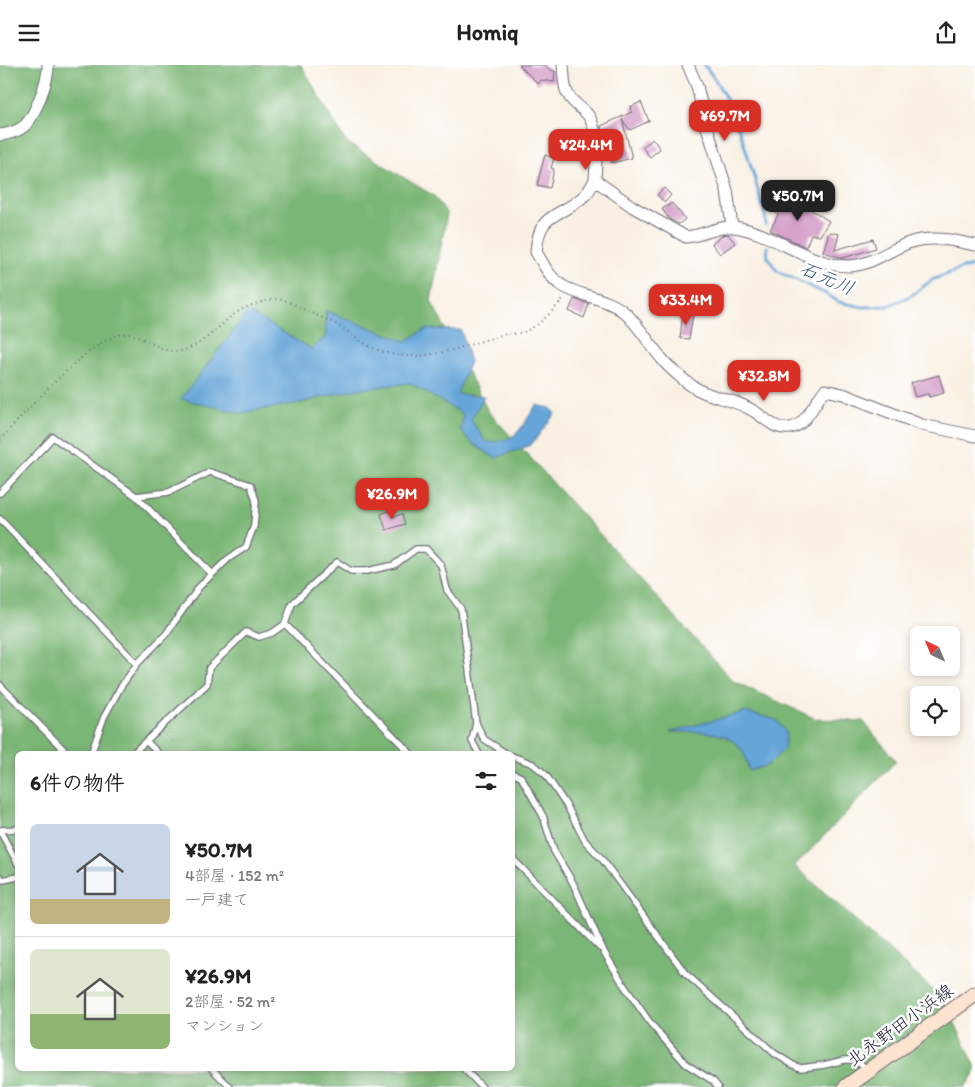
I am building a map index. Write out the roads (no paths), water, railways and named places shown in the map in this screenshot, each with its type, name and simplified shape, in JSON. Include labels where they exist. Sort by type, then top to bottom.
[{"type":"main road","name":"北永野田小浜線","points":[[846,1087],[975,994]]},
{"type":"street","points":[[0,135],[8,135],[22,128],[28,122],[44,90],[48,65]]},
{"type":"street","points":[[563,65],[563,83],[567,95],[576,105],[587,112],[596,136],[596,180],[585,195],[566,209],[546,220],[540,231],[536,252],[550,275],[561,285],[605,302],[622,311],[648,339],[662,359],[685,381],[705,394],[748,407],[769,423],[780,428],[791,428],[800,423],[825,390],[843,394],[922,425],[975,436]]},
{"type":"street","points":[[688,65],[697,86],[706,124],[727,190],[732,226]]},
{"type":"street","points":[[596,180],[633,207],[686,237],[694,237],[732,226],[753,230],[800,252],[833,264],[866,264],[916,241],[944,239],[975,245]]},
{"type":"lane","points":[[0,493],[53,437],[136,497],[212,574]]},
{"type":"lane","points":[[93,751],[104,717],[137,663],[166,634],[199,587],[228,559],[246,547],[254,526],[256,501],[251,485],[210,472],[169,492],[136,497]]},
{"type":"lane","points":[[0,519],[137,663]]},
{"type":"lane","points":[[135,751],[207,684],[209,668],[246,632],[259,637],[272,633],[285,623],[292,604],[336,563],[352,571],[366,571],[394,565],[416,549],[426,549],[440,565],[447,590],[461,609],[476,723],[484,739],[502,751]]},
{"type":"lane","points":[[285,623],[408,751]]},
{"type":"lane","points":[[0,685],[65,751]]},
{"type":"lane","points":[[476,723],[472,741],[477,751]]},
{"type":"lane","points":[[146,741],[156,751]]},
{"type":"lane","points":[[515,757],[533,764],[546,775],[568,808],[585,841],[602,859],[685,973],[767,1046],[792,1065],[801,1068],[854,1060],[867,1071]]},
{"type":"lane","points":[[515,774],[521,777],[543,816],[554,851],[573,883],[604,952],[625,987],[651,1024],[686,1064],[713,1081],[718,1087]]},
{"type":"lane","points":[[15,829],[0,830],[15,858]]},
{"type":"lane","points":[[515,861],[604,952]]},
{"type":"lane","points":[[0,877],[3,880],[15,878]]},
{"type":"lane","points":[[214,1071],[230,1087]]},
{"type":"lane","points":[[466,1071],[482,1087]]},
{"type":"water","points":[[326,311],[406,341],[426,329],[461,330],[470,362],[457,394],[484,396],[471,420],[486,442],[505,440],[517,433],[536,405],[551,408],[555,414],[531,445],[495,458],[472,443],[461,431],[463,414],[410,383],[353,390],[300,403],[241,413],[181,399],[248,312],[312,349],[326,336]]},
{"type":"water","points":[[745,712],[777,720],[786,733],[784,749],[768,765],[749,771],[741,749],[727,737],[698,732],[670,732]]},
{"type":"waterway","name":"石元川","points":[[704,65],[716,80],[742,137],[765,215],[766,225]]},
{"type":"waterway","name":"石元川","points":[[767,247],[768,258],[777,271],[839,302],[863,307],[888,306],[912,295],[932,280],[963,268],[975,266]]}]
